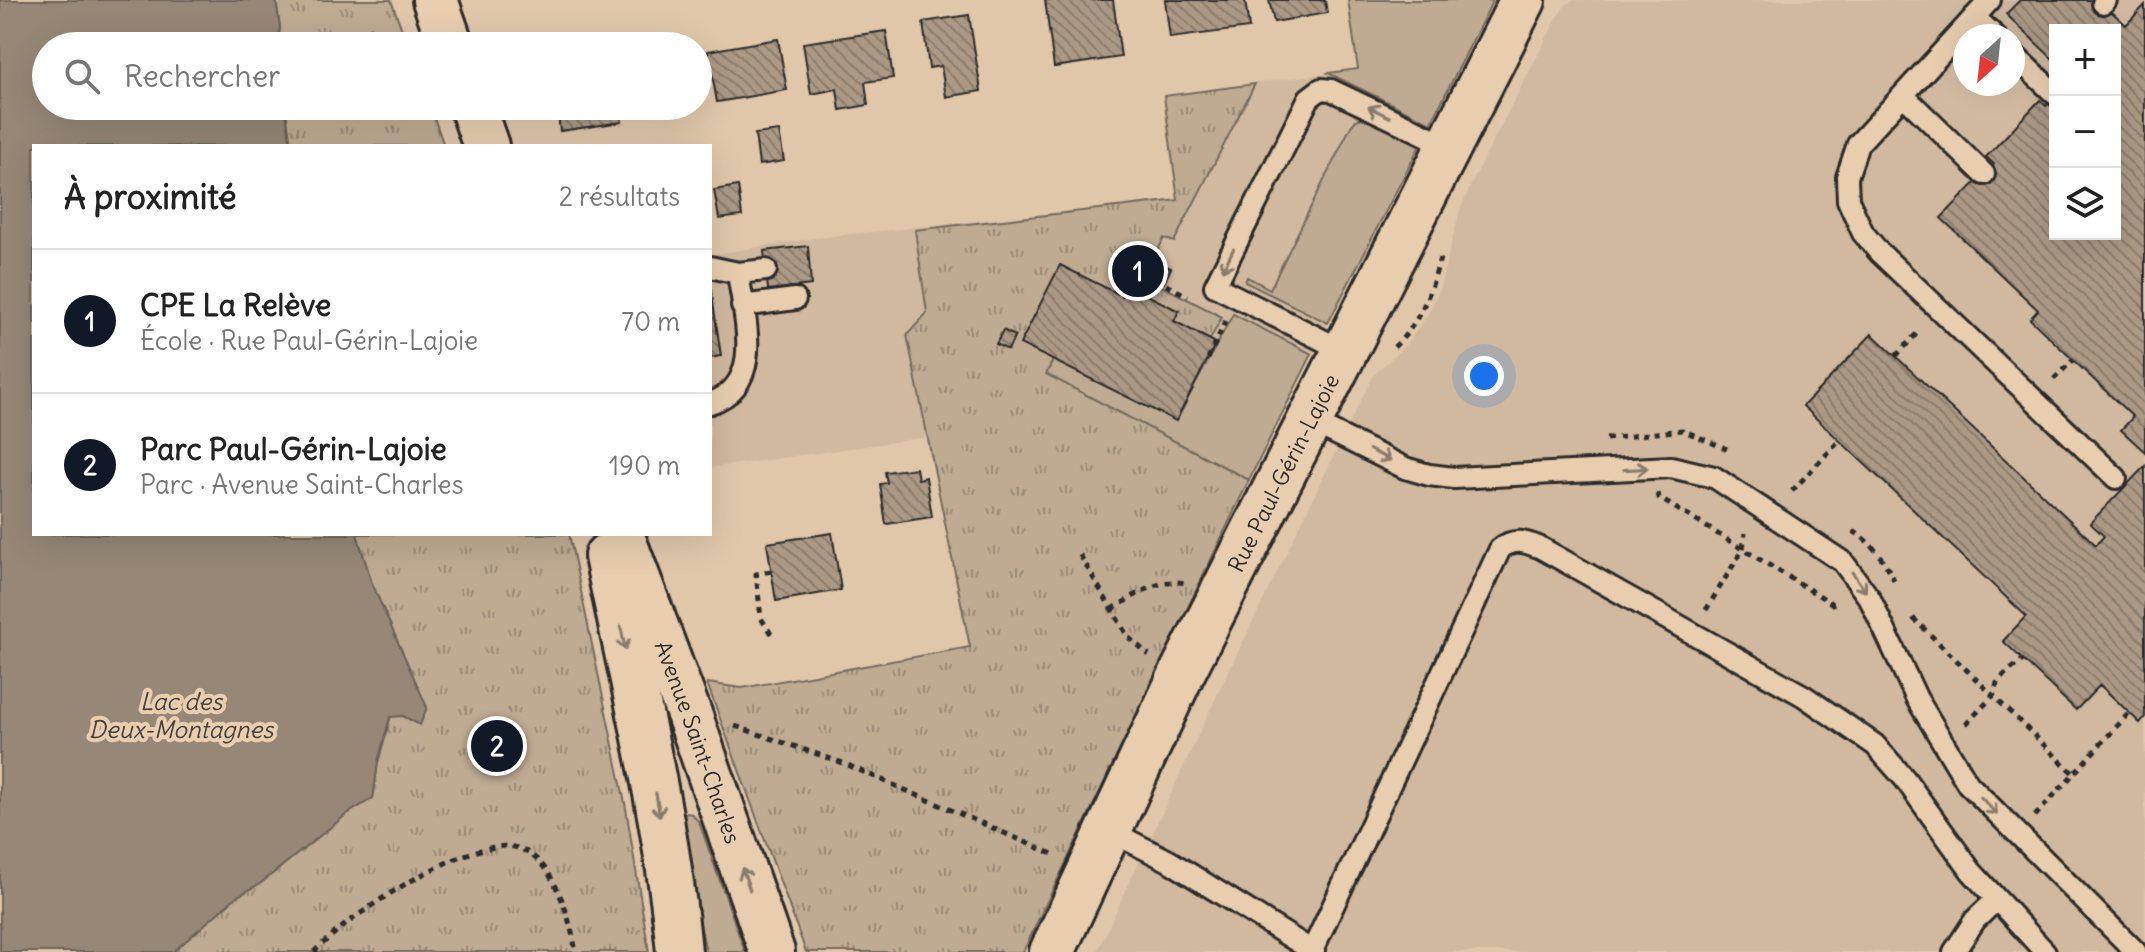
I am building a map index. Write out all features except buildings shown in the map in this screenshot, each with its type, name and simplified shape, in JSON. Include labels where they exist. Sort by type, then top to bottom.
[{"type":"street","points":[[435,0],[446,32]]},
{"type":"street","name":"Rue Paul-Gérin-Lajoie","points":[[1052,952],[1183,671],[1523,0]]},
{"type":"street","points":[[477,120],[485,144]]},
{"type":"street","name":"Avenue Saint-Charles","points":[[603,536],[675,902],[679,952]]},
{"type":"street","name":"Avenue Saint-Charles","points":[[622,536],[689,714],[772,952]]},
{"type":"street","points":[[675,902],[692,952]]},
{"type":"lane","points":[[1990,0],[1858,144],[1847,177],[1848,200],[1863,233],[1939,310],[2116,478]]},
{"type":"lane","points":[[1974,17],[1982,24]]},
{"type":"lane","points":[[2025,65],[2049,88]]},
{"type":"lane","points":[[1346,352],[1215,286],[1309,98],[1321,89],[1331,90],[1449,146]]},
{"type":"lane","points":[[1903,95],[1984,174]]},
{"type":"lane","points":[[712,267],[738,273],[766,270]]},
{"type":"lane","points":[[712,402],[732,392],[747,367],[748,349],[738,273]]},
{"type":"lane","points":[[742,306],[795,299]]},
{"type":"lane","points":[[1310,421],[1405,468],[1429,475],[1454,478],[1671,467],[1714,477],[1738,492],[1819,545],[1853,573],[1870,599],[1917,699],[1968,784],[2136,952]]},
{"type":"lane","points":[[1108,830],[1169,861],[1313,951],[1500,549],[1507,543],[1523,541],[1541,548],[1804,696],[1875,745],[1905,779],[1971,871],[2045,952]]},
{"type":"lane","points":[[1954,952],[1975,920],[1996,900]]},
{"type":"path","points":[[1896,356],[1939,310]]},
{"type":"path","points":[[1596,440],[1682,430],[1735,454]]},
{"type":"path","points":[[1785,487],[1792,491],[1840,440]]},
{"type":"path","points":[[1659,498],[1833,604]]},
{"type":"path","points":[[1844,525],[1867,539],[1877,550],[1898,588]]},
{"type":"path","points":[[1702,616],[1743,549],[1745,533]]},
{"type":"path","points":[[1080,555],[1128,637],[1151,657]]},
{"type":"path","points":[[771,634],[761,618],[756,574],[772,571]]},
{"type":"path","points":[[1112,609],[1156,585],[1175,581],[1187,584]]},
{"type":"path","points":[[1909,609],[1926,645]]},
{"type":"path","points":[[1913,618],[2074,774]]},
{"type":"path","points":[[1959,712],[1966,728],[1993,696],[1997,683],[2023,660]]},
{"type":"path","points":[[2035,816],[2129,713]]},
{"type":"path","points":[[723,725],[732,725],[843,763],[1067,861]]},
{"type":"path","points":[[2029,810],[2044,826]]},
{"type":"path","points":[[314,952],[364,909],[411,883],[466,856],[504,847],[520,849],[535,859],[548,874],[560,894],[576,952]]},
{"type":"shaded area","points":[[1574,0],[2145,0],[2145,952],[1097,952],[1218,693],[1364,394],[1374,375],[1410,340],[1428,314],[1439,291],[1460,210],[1565,5]]},
{"type":"shaded area","points":[[1328,73],[1430,124],[1249,480],[927,313],[907,335],[928,437],[712,468],[712,255],[815,238],[1178,200],[1164,96]]},
{"type":"green space","points":[[276,0],[391,0],[403,32],[279,32]]},
{"type":"green space","points":[[1348,0],[1493,0],[1431,123],[1328,73],[1358,69]]},
{"type":"green space","points":[[1255,84],[1174,242],[1164,238],[1153,260],[1160,263],[1152,281],[1222,317],[1210,340],[1174,321],[1127,286],[1122,296],[1053,360],[1046,374],[1249,480],[1023,952],[806,952],[707,683],[742,688],[970,647],[907,335],[927,313],[915,230],[1178,200],[1164,96]]},
{"type":"green space","points":[[1364,117],[1420,145],[1328,323],[1245,282],[1247,277],[1270,289],[1351,126]]},
{"type":"green space","points":[[287,120],[435,120],[443,144],[291,144]]},
{"type":"green space","points":[[1233,314],[1312,354],[1249,480],[1046,375],[1053,360],[1176,421]]},
{"type":"green space","points":[[358,536],[569,536],[626,808],[649,952],[173,952],[236,897],[261,883],[347,814],[373,798],[378,762],[391,716],[403,716],[420,724],[426,707],[372,584]]},
{"type":"green space","points":[[692,814],[699,822],[745,952],[706,952],[685,852],[682,815]]},
{"type":"water","name":"Lac des Deux-Montagnes","points":[[0,0],[276,0],[279,32],[32,32],[32,120],[287,120],[291,144],[32,144],[32,536],[358,536],[372,584],[427,707],[420,725],[403,716],[390,717],[378,762],[373,798],[347,814],[261,883],[236,897],[173,952],[0,952]]},
{"type":"place","name":"CPE La Relève","points":[[1138,271]]},
{"type":"place","name":"Parc Paul-Gérin-Lajoie","points":[[497,746]]}]
